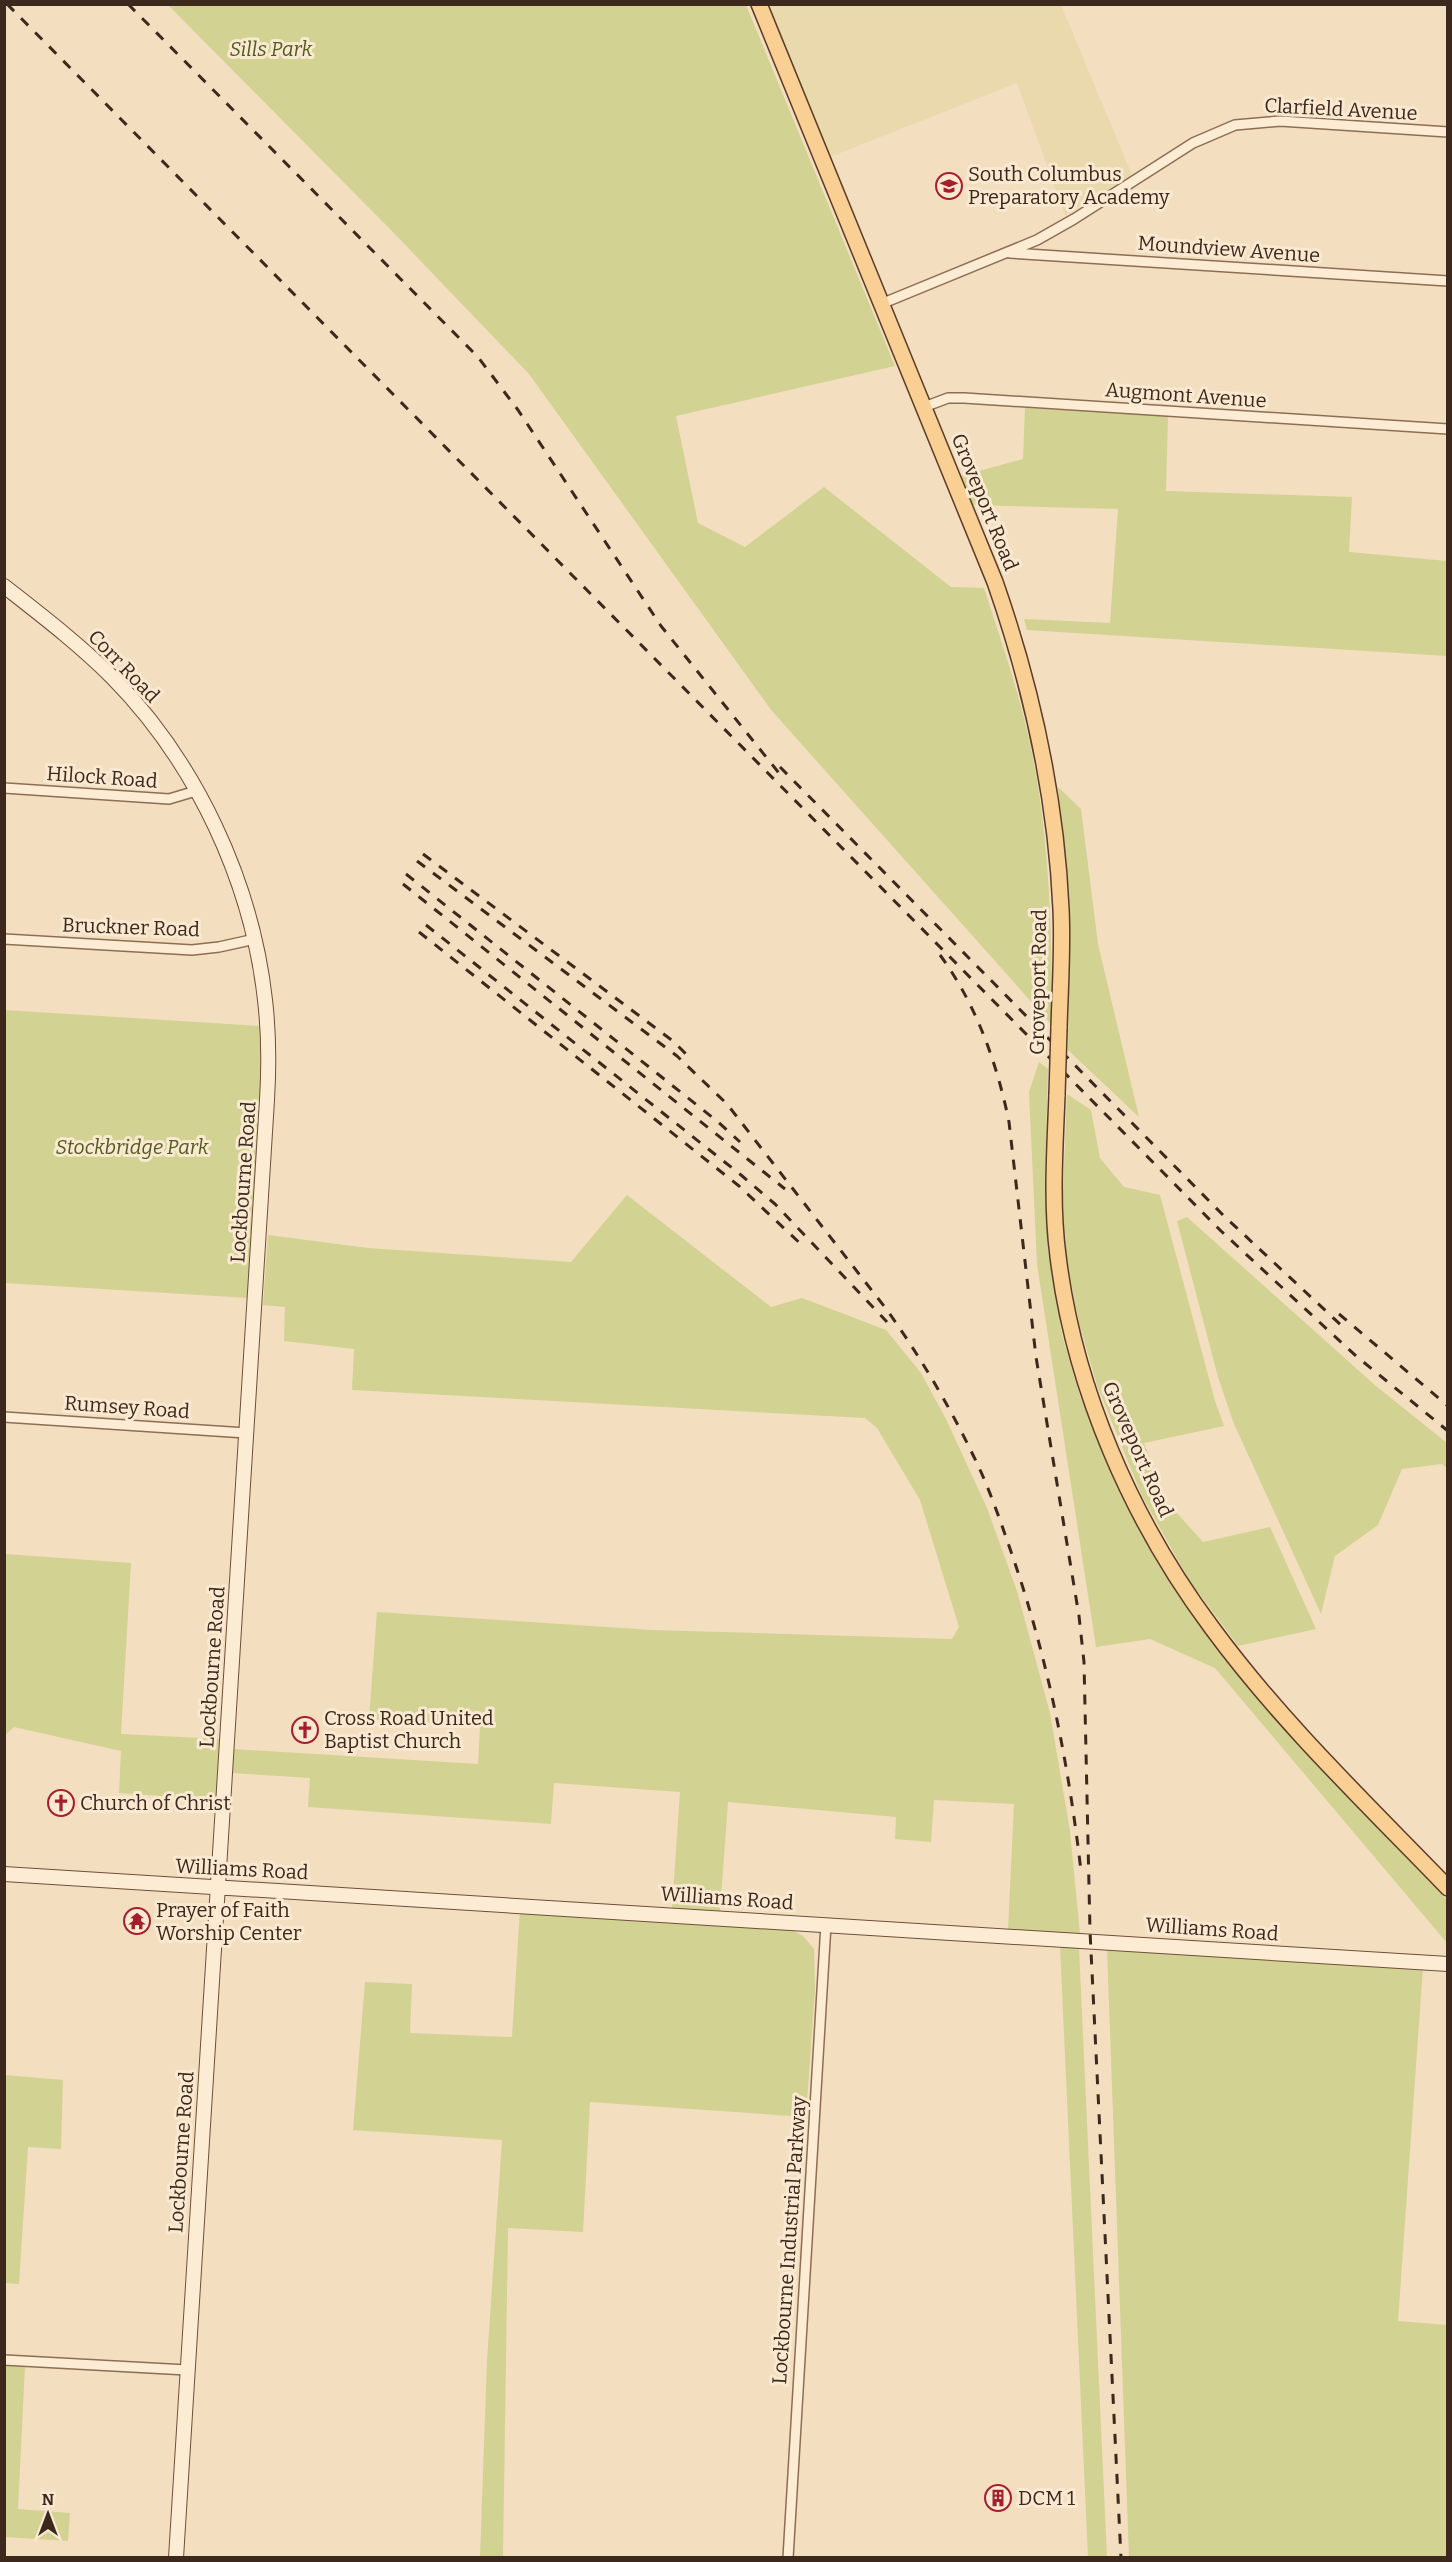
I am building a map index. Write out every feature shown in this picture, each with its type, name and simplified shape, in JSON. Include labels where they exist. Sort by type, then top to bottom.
[{"type":"main road","name":"Groveport Road","points":[[759,4],[995,582],[1021,660],[1037,727],[1050,799],[1059,870],[1061,928],[1055,1218],[1066,1306],[1083,1373],[1098,1416],[1139,1509],[1174,1571],[1225,1645],[1300,1733],[1448,1888]]},
{"type":"street","name":"Clarfield Avenue","points":[[881,304],[1007,253],[1074,219],[1193,143],[1235,125],[1280,121],[1448,132]]},
{"type":"street","name":"Moundview Avenue","points":[[1007,253],[1448,281]]},
{"type":"street","name":"Augmont Avenue","points":[[924,407],[948,398],[956,398],[1448,429]]},
{"type":"street","name":"Corr Road","points":[[4,586],[67,636],[113,678],[162,738],[196,791]]},
{"type":"street","name":"Hilock Road","points":[[4,788],[169,799],[196,791]]},
{"type":"street","name":"Lockbourne Road","points":[[176,2558],[268,1071],[265,999],[255,939],[228,856],[196,791]]},
{"type":"street","name":"Bruckner Road","points":[[4,939],[192,950],[219,948],[255,939]]},
{"type":"street","name":"Rumsey Road","points":[[4,1418],[246,1433]]},
{"type":"street","name":"Williams Road","points":[[4,1874],[1448,1964]]},
{"type":"street","name":"Lockbourne Industrial Parkway","points":[[788,2558],[826,1924]]},
{"type":"street","points":[[4,2360],[187,2370]]},
{"type":"shaded area","points":[[769,5],[1061,5],[1132,175],[1065,215],[1017,83],[830,157]]},
{"type":"green space","name":"Sills Park","points":[[168,5],[746,5],[895,366],[676,416],[698,523],[745,547],[824,487],[951,587],[984,588],[1023,715],[1039,791],[1049,891],[1052,1025],[772,711],[529,374],[390,229]]},
{"type":"green space","points":[[1025,408],[1168,416],[1166,491],[1352,497],[1349,552],[1447,561],[1447,656],[1027,630],[1024,619],[1110,623],[1118,509],[972,505],[961,476],[1023,459]]},
{"type":"green space","points":[[1058,787],[1081,809],[1098,944],[1139,1117],[1068,1050],[1069,909]]},
{"type":"green space","name":"Stockbridge Park","points":[[4,1010],[261,1026],[263,1091],[248,1298],[5,1283]]},
{"type":"green space","points":[[1039,1062],[1048,1069],[1045,1183],[1048,1250],[1062,1335],[1080,1396],[1122,1493],[1160,1565],[1220,1653],[1308,1753],[1447,1900],[1447,1943],[1215,1668],[1150,1639],[1096,1647],[1037,1264],[1029,1092]]},
{"type":"green space","points":[[1067,1094],[1091,1110],[1100,1158],[1124,1187],[1160,1195],[1215,1401],[1224,1426],[1144,1443],[1166,1501],[1203,1542],[1270,1527],[1316,1629],[1238,1646],[1189,1580],[1142,1496],[1097,1385],[1079,1323],[1065,1251],[1063,1192]]},
{"type":"green space","points":[[627,1195],[771,1307],[802,1298],[886,1330],[921,1373],[946,1419],[987,1508],[1017,1591],[1050,1713],[1070,1831],[1080,1934],[1008,1930],[1014,1804],[934,1800],[931,1842],[895,1839],[896,1817],[728,1802],[720,1911],[672,1909],[680,1792],[554,1783],[551,1824],[308,1807],[310,1778],[232,1773],[233,1749],[478,1764],[480,1726],[369,1719],[377,1612],[652,1630],[952,1639],[959,1627],[920,1500],[877,1428],[865,1418],[352,1390],[354,1349],[284,1341],[285,1307],[263,1305],[268,1235],[368,1248],[571,1262]]},
{"type":"green space","points":[[1187,1217],[1376,1386],[1447,1443],[1447,1468],[1442,1464],[1402,1469],[1378,1525],[1335,1556],[1321,1614],[1234,1424],[1218,1377],[1177,1221]]},
{"type":"green space","points":[[5,1554],[131,1563],[121,1734],[221,1739],[216,1800],[119,1793],[121,1751],[14,1727],[5,1735]]},
{"type":"green space","points":[[520,1909],[792,1930],[803,1936],[814,1949],[815,1989],[806,2117],[590,2102],[583,2232],[508,2228],[503,2557],[480,2557],[487,2361],[502,2140],[353,2130],[365,1982],[412,1984],[410,2033],[512,2037]]},
{"type":"green space","points":[[1060,1946],[1079,1948],[1107,2557],[1088,2557]]},
{"type":"green space","points":[[1107,1948],[1423,1967],[1398,2321],[1447,2325],[1447,2557],[1129,2557]]},
{"type":"green space","points":[[5,2075],[63,2080],[61,2149],[28,2147],[19,2284],[5,2283]]},
{"type":"green space","points":[[4,2365],[25,2366],[18,2509],[70,2513],[68,2541],[5,2537]]},
{"type":"railway","points":[[7,4],[1221,1231],[1356,1356],[1448,1431]]},
{"type":"railway","points":[[128,4],[478,357],[518,410],[661,626],[783,778]]},
{"type":"railway","points":[[780,767],[1224,1216],[1342,1326]]},
{"type":"railway","points":[[423,854],[673,1041],[688,1056]]},
{"type":"railway","points":[[417,861],[677,1056],[727,1104],[887,1310],[911,1345],[944,1399],[978,1466],[1022,1583],[1054,1705],[1076,1829],[1081,1871]]},
{"type":"railway","points":[[406,874],[717,1121],[740,1142]]},
{"type":"railway","points":[[403,884],[785,1189]]},
{"type":"railway","points":[[426,925],[775,1204],[887,1322]]},
{"type":"railway","points":[[419,932],[739,1186],[804,1247]]},
{"type":"railway","points":[[940,955],[964,993],[984,1035],[1009,1122],[1036,1357],[1079,1616],[1084,1662],[1090,1931],[1121,2558]]},
{"type":"railway","points":[[1339,1314],[1448,1406]]},
{"type":"place","name":"South Columbus Preparatory Academy","points":[[949,186]]},
{"type":"place","name":"Cross Road United Baptist Church","points":[[305,1730]]},
{"type":"place","name":"Church of Christ","points":[[61,1803]]},
{"type":"place","name":"Prayer of Faith Worship Center","points":[[137,1921]]},
{"type":"place","name":"DCM 1","points":[[998,2498]]}]
